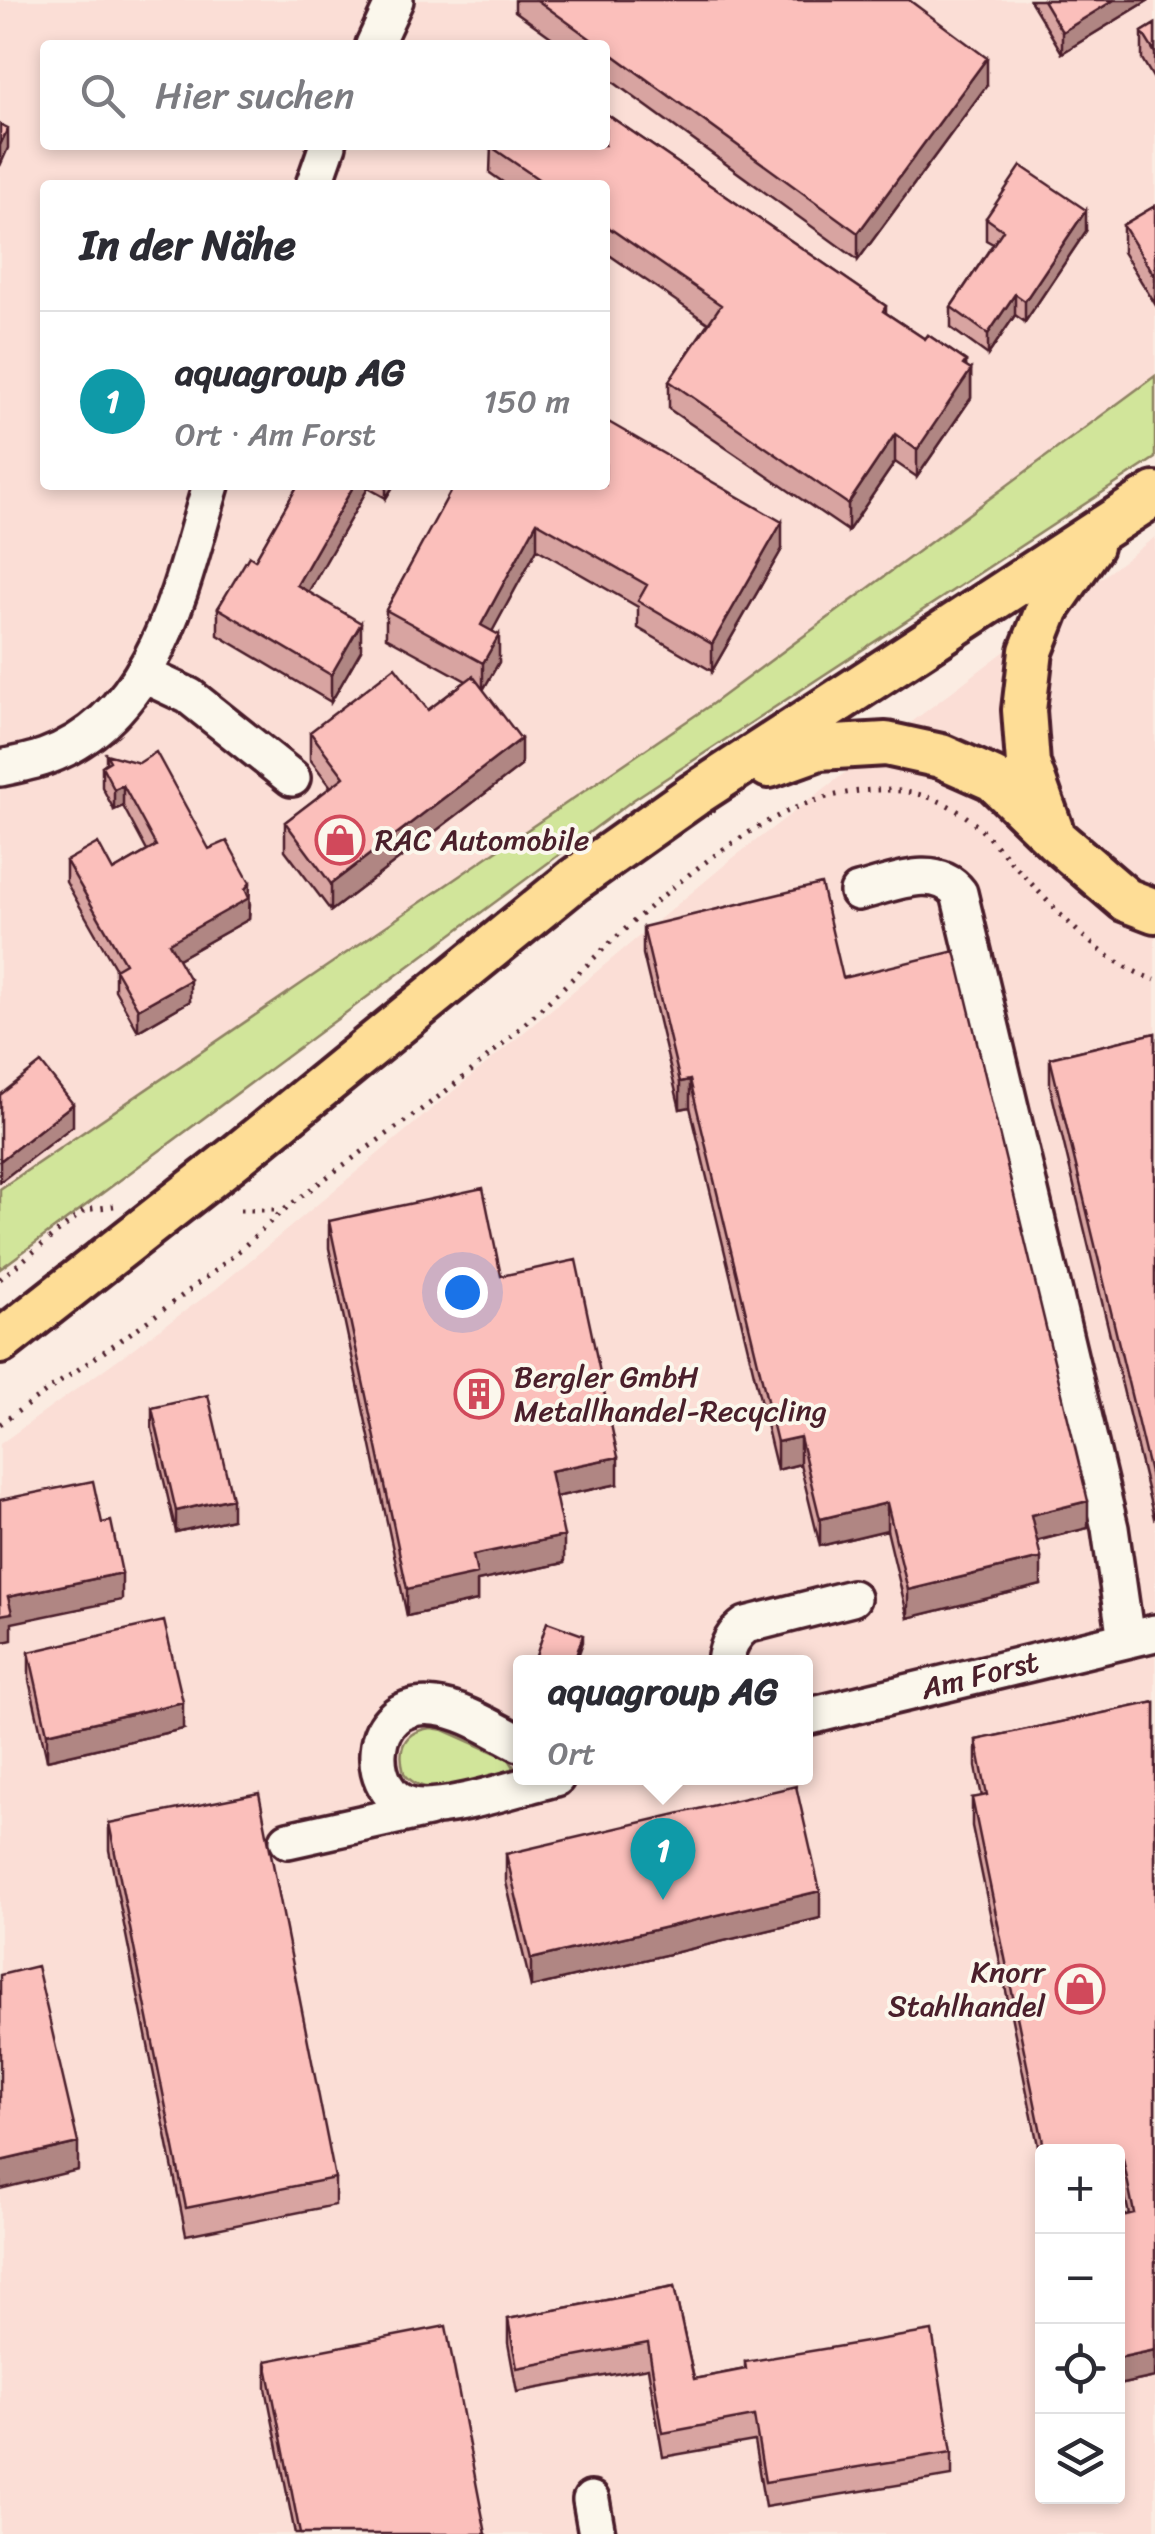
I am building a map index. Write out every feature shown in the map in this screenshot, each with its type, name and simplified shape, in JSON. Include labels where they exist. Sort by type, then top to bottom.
[{"type":"main road","points":[[0,1342],[234,1158],[574,880],[694,794],[1155,494]]},
{"type":"main road","points":[[1054,839],[1028,764],[1024,710],[1031,651],[1048,608],[1103,528]]},
{"type":"main road","points":[[694,794],[819,748],[886,744],[941,756],[993,779],[1054,839],[1126,900],[1155,911]]},
{"type":"street","points":[[376,40],[395,0]]},
{"type":"street","points":[[316,180],[326,150]]},
{"type":"street","points":[[0,768],[46,757],[88,735],[111,716],[144,675],[166,626],[209,490]]},
{"type":"street","points":[[144,675],[190,696],[292,778]]},
{"type":"street","points":[[858,892],[921,877],[941,877],[959,893],[1110,1528],[1140,1637]]},
{"type":"street","points":[[727,1655],[730,1642],[746,1625],[852,1598]]},
{"type":"street","name":"Am Forst","points":[[813,1716],[1140,1637]]},
{"type":"street","points":[[434,1807],[408,1806],[392,1794],[380,1773],[378,1748],[384,1729],[396,1714],[436,1706],[513,1739]]},
{"type":"street","points":[[288,1840],[527,1785]]},
{"type":"path","points":[[0,1424],[228,1260],[284,1210],[430,1104],[492,1053],[612,940],[700,868],[775,818],[832,795],[894,792],[928,797],[960,813],[988,832],[1014,866],[1090,943],[1128,970],[1155,980]]},
{"type":"path","points":[[0,1280],[85,1210],[120,1205]]},
{"type":"path","points":[[240,1210],[284,1210]]},
{"type":"shaded area","points":[[0,0],[1155,0],[1155,376],[712,704],[0,1189]]},
{"type":"shaded area","points":[[1155,537],[1155,2534],[0,2534],[0,1444],[217,1288],[733,858]]},
{"type":"green space","points":[[1155,376],[1155,458],[633,800],[0,1269],[0,1189],[712,704]]},
{"type":"green space","points":[[422,1730],[444,1730],[509,1759],[513,1768],[509,1774],[468,1785],[425,1787],[404,1773],[401,1756],[409,1737]]},
{"type":"building","points":[[537,0],[909,0],[987,58],[858,233],[610,53],[610,40],[592,40]]},
{"type":"building","points":[[1043,0],[1114,0],[1062,32]]},
{"type":"building","points":[[1155,24],[1155,53],[1142,32]]},
{"type":"building","points":[[610,116],[886,306],[883,311],[966,361],[963,365],[971,370],[917,450],[895,434],[848,504],[669,381],[721,305],[610,228],[610,180],[540,180],[496,150],[610,150]]},
{"type":"building","points":[[0,124],[8,128],[0,145]]},
{"type":"building","points":[[1021,166],[1086,210],[1025,301],[1015,294],[988,334],[951,307],[1003,230],[986,218]]},
{"type":"building","points":[[1155,206],[1155,277],[1123,225]]},
{"type":"building","points":[[610,423],[782,522],[712,644],[638,601],[647,585],[537,522],[481,625],[499,635],[483,663],[386,610],[451,490],[610,490]]},
{"type":"building","points":[[295,490],[351,490],[297,585],[361,623],[331,675],[218,608],[249,556],[255,560]]},
{"type":"building","points":[[395,667],[428,710],[473,676],[521,739],[331,884],[285,822],[344,777],[310,732]]},
{"type":"building","points":[[156,752],[209,849],[227,841],[250,883],[245,889],[249,898],[169,943],[190,980],[138,1009],[115,969],[125,963],[66,861],[98,843],[113,871],[156,846],[123,785],[114,789],[102,766],[110,761],[106,754],[139,763]]},
{"type":"building","points":[[821,884],[843,978],[955,951],[1088,1501],[1031,1515],[1041,1558],[908,1590],[887,1503],[820,1519],[800,1437],[777,1442],[690,1080],[680,1082],[643,927]]},
{"type":"building","points":[[1155,1033],[1155,1490],[1154,1490],[1050,1058]]},
{"type":"building","points":[[41,1063],[73,1104],[0,1161],[0,1095]]},
{"type":"building","name":"Bergler GmbH Metallhandel-Recycling","points":[[483,1188],[501,1276],[576,1260],[618,1457],[550,1471],[564,1536],[473,1555],[477,1574],[407,1589],[329,1221]]},
{"type":"building","points":[[208,1395],[232,1498],[176,1511],[152,1408]]},
{"type":"building","points":[[93,1481],[102,1523],[111,1521],[122,1573],[8,1597],[12,1613],[0,1615],[0,1500]]},
{"type":"building","points":[[164,1621],[183,1702],[47,1733],[29,1652]]},
{"type":"building","points":[[547,1622],[583,1635],[576,1655],[536,1655]]},
{"type":"building","name":"Knorr Stahlhandel","points":[[1155,1702],[1155,2350],[1125,2356],[1125,2215],[1134,2213],[1125,2169],[1125,2144],[1043,2144],[972,1798],[987,1795],[976,1740]]},
{"type":"building","points":[[796,1786],[820,1891],[531,1959],[506,1854]]},
{"type":"building","points":[[259,1793],[335,2178],[186,2208],[109,1823]]},
{"type":"building","points":[[37,1966],[78,2143],[0,2161],[0,1975]]},
{"type":"building","points":[[674,2287],[694,2379],[746,2369],[745,2362],[932,2331],[952,2452],[765,2482],[754,2416],[663,2433],[648,2343],[517,2368],[508,2319]]},
{"type":"building","points":[[446,2326],[486,2534],[300,2534],[266,2361]]},
{"type":"place","name":"RAC Automobile","points":[[340,840]]},
{"type":"place","name":"Bergler GmbH Metallhandel-Recycling","points":[[479,1394]]},
{"type":"place","name":"aquagroup AG","points":[[663,1900]]},
{"type":"place","name":"Knorr Stahlhandel","points":[[1080,1989]]}]
